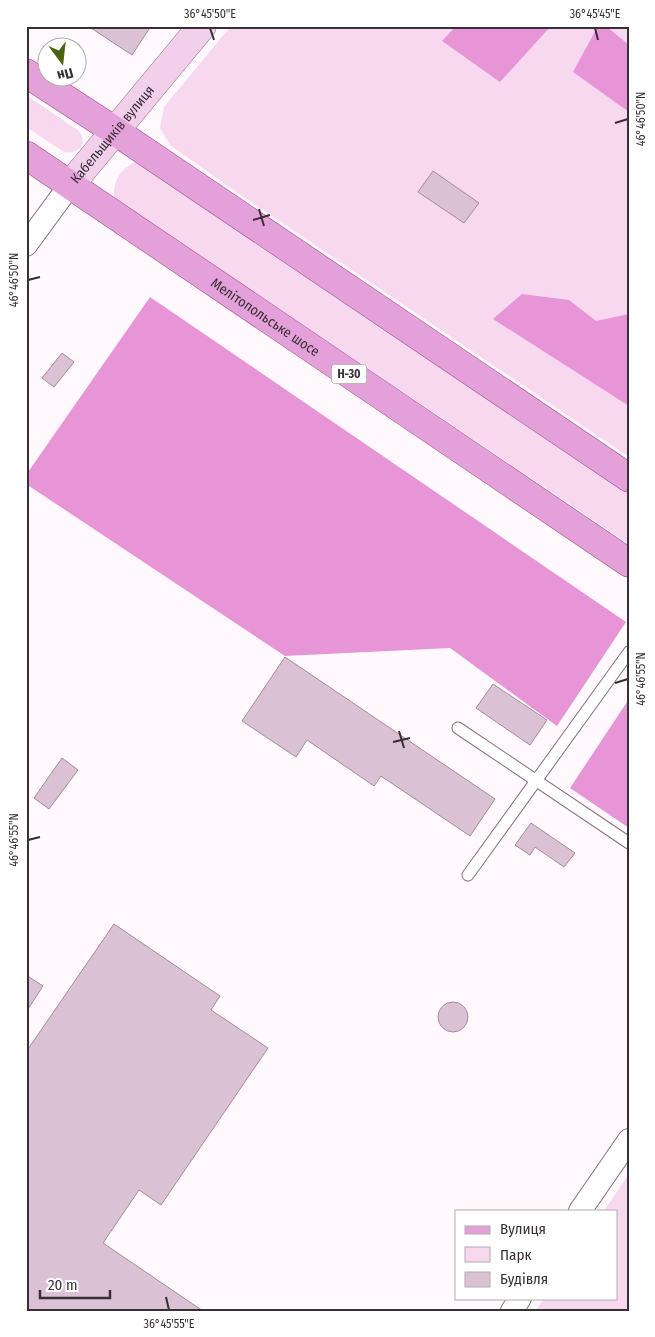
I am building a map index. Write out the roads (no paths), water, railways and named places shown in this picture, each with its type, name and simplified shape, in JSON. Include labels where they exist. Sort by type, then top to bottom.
[{"type":"main road","points":[[26,73],[629,478]]},
{"type":"main road","name":"Мелітопольське шосе","points":[[26,155],[629,563]]},
{"type":"street","name":"Кабельщиків вулиця","points":[[26,245],[70,185],[202,26]]},
{"type":"street","points":[[581,1210],[629,1140]]},
{"type":"street","points":[[512,1311],[519,1300]]},
{"type":"lane","points":[[468,875],[629,652]]},
{"type":"lane","points":[[458,728],[629,843]]}]
